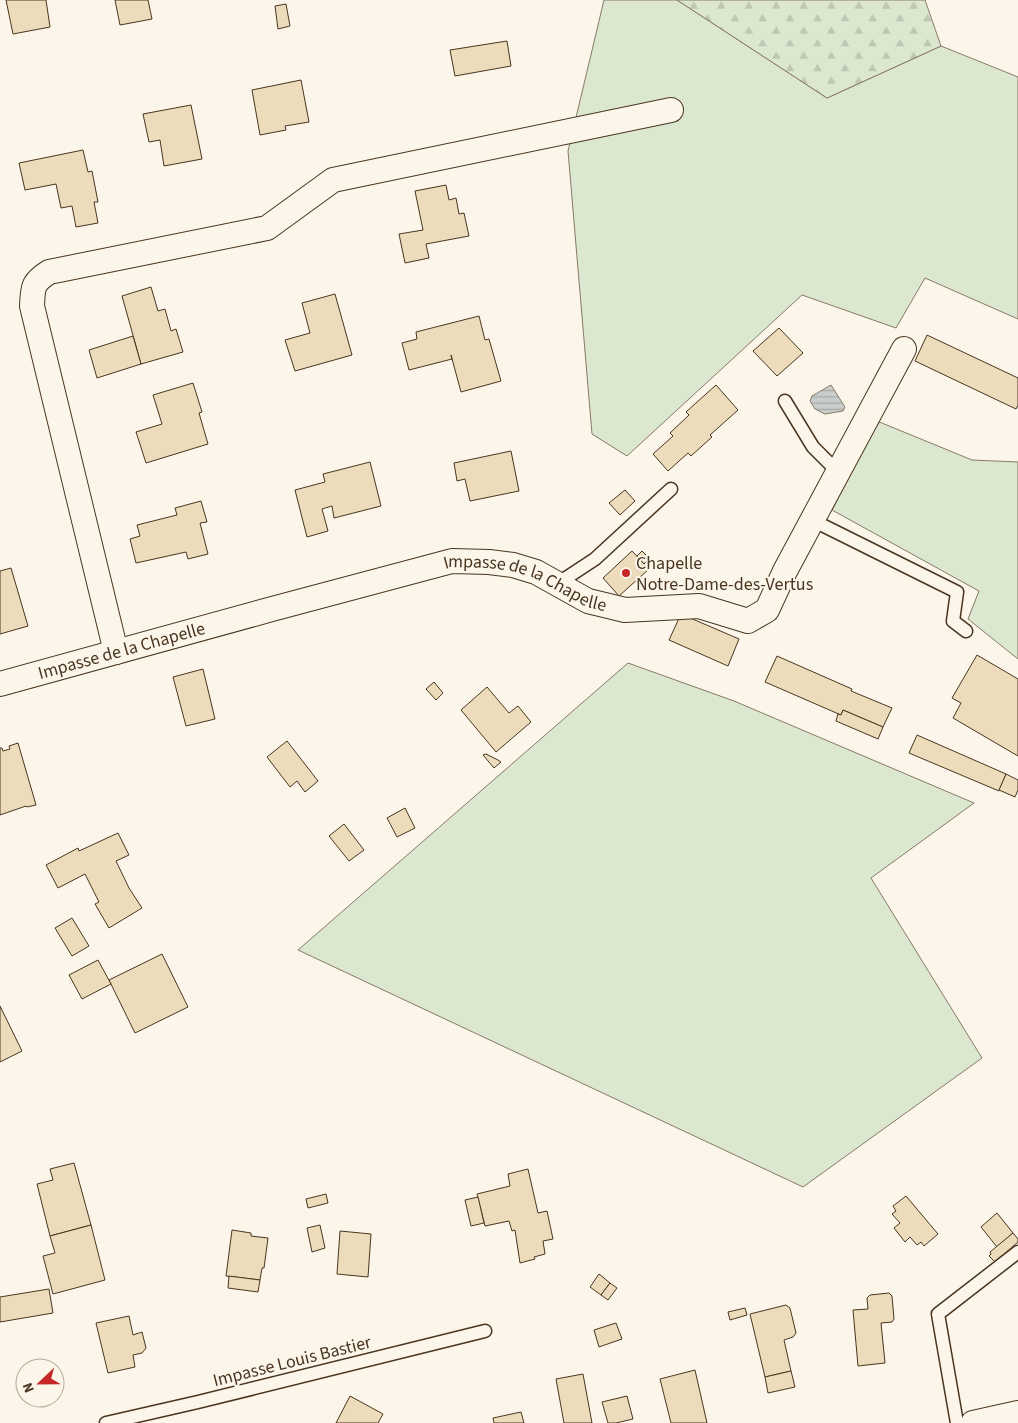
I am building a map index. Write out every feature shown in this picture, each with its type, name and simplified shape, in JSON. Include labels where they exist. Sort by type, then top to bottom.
[{"type":"street","points":[[116,652],[32,306],[33,291],[37,280],[49,272],[267,228],[333,180],[671,110]]},
{"type":"street","name":"Impasse de la Chapelle","points":[[0,684],[452,561],[513,565],[536,572],[588,601],[625,610],[699,606],[748,621],[767,610],[812,520],[904,350]]},
{"type":"street","points":[[973,1423],[1018,1413]]},
{"type":"lane","points":[[785,401],[814,447],[838,472]]},
{"type":"lane","points":[[557,584],[596,559],[670,489]]},
{"type":"lane","points":[[812,520],[957,592],[953,621],[966,631]]},
{"type":"lane","points":[[957,1423],[938,1314],[1018,1252]]},
{"type":"lane","name":"Impasse Louis Bastier","points":[[106,1423],[485,1331]]},
{"type":"green space","points":[[604,0],[677,0],[827,98],[941,46],[1018,77],[1018,319],[925,278],[896,328],[802,295],[627,456],[592,434],[568,151]]},
{"type":"green space","points":[[677,0],[925,0],[941,46],[827,98]]},
{"type":"green space","points":[[877,421],[972,460],[1018,462],[1018,659],[968,619],[979,591],[832,510]]},
{"type":"green space","points":[[628,663],[734,701],[974,803],[871,878],[982,1058],[803,1187],[298,950]]},
{"type":"shaded area","points":[[831,385],[845,407],[843,411],[825,414],[815,409],[810,401],[812,396]]},
{"type":"building","points":[[6,0],[46,0],[50,27],[13,34]]},
{"type":"building","points":[[115,0],[148,0],[152,19],[120,25]]},
{"type":"building","points":[[286,4],[290,26],[278,29],[275,6]]},
{"type":"building","points":[[507,41],[511,66],[455,76],[450,50]]},
{"type":"building","points":[[301,80],[309,122],[285,126],[286,130],[260,135],[252,90]]},
{"type":"building","points":[[191,105],[202,159],[164,166],[160,140],[149,142],[143,114]]},
{"type":"building","points":[[83,150],[88,172],[92,171],[98,202],[94,202],[98,223],[76,227],[72,206],[61,208],[56,184],[25,190],[19,163]]},
{"type":"building","points":[[446,185],[449,200],[456,198],[459,214],[464,213],[469,236],[426,244],[429,258],[405,263],[399,234],[423,230],[415,191]]},
{"type":"building","points":[[151,287],[158,311],[165,309],[171,331],[176,329],[183,352],[141,364],[122,296]]},
{"type":"building","points":[[335,294],[352,355],[295,371],[285,340],[310,333],[302,303]]},
{"type":"building","points":[[479,316],[485,340],[489,339],[501,381],[461,392],[451,355],[452,359],[409,370],[402,343],[417,339],[416,332]]},
{"type":"building","points":[[779,328],[803,353],[777,376],[753,351]]},
{"type":"building","points":[[927,335],[1018,378],[1018,405],[1016,409],[915,361]]},
{"type":"building","points":[[133,336],[141,364],[97,378],[89,350]]},
{"type":"building","points":[[193,383],[202,412],[199,413],[208,444],[146,463],[136,432],[162,424],[153,395]]},
{"type":"building","points":[[716,385],[738,410],[710,435],[712,437],[691,456],[688,453],[668,471],[653,454],[673,436],[670,433],[689,415],[686,412]]},
{"type":"building","points":[[511,451],[519,491],[470,501],[465,479],[457,481],[454,463]]},
{"type":"building","points":[[370,462],[381,506],[334,518],[332,506],[322,509],[328,531],[307,537],[295,490],[325,482],[323,474]]},
{"type":"building","points":[[625,490],[635,501],[620,515],[609,503]]},
{"type":"building","points":[[201,501],[207,522],[200,523],[208,554],[188,559],[186,552],[136,563],[130,539],[140,536],[137,525],[177,515],[175,508]]},
{"type":"building","name":"Chapelle Notre-Dame-des-Vertus","points":[[632,551],[649,569],[619,596],[603,578]]},
{"type":"building","points":[[642,551],[649,558],[644,564],[637,556]]},
{"type":"building","points":[[11,568],[28,626],[0,634],[0,571]]},
{"type":"building","points":[[681,614],[739,639],[728,666],[669,640]]},
{"type":"building","points":[[977,655],[1018,679],[1018,756],[953,718],[961,703],[952,698]]},
{"type":"building","points":[[777,656],[892,708],[883,727],[843,710],[841,715],[765,682]]},
{"type":"building","points":[[203,669],[215,719],[186,726],[173,677]]},
{"type":"building","points":[[434,682],[443,693],[436,700],[426,689]]},
{"type":"building","points":[[487,687],[509,713],[518,706],[531,722],[496,752],[461,710]]},
{"type":"building","points":[[843,710],[883,727],[878,739],[836,721],[838,714],[841,715]]},
{"type":"building","points":[[917,735],[1006,774],[999,791],[909,753]]},
{"type":"building","points":[[287,741],[318,781],[305,792],[297,781],[290,787],[267,757]]},
{"type":"building","points":[[18,743],[36,805],[26,806],[0,815],[0,748],[3,751],[10,749],[9,746]]},
{"type":"building","points":[[486,754],[501,762],[494,768],[483,755]]},
{"type":"building","points":[[1006,774],[1018,780],[1018,790],[1015,797],[999,790]]},
{"type":"building","points":[[405,808],[415,828],[397,837],[387,818]]},
{"type":"building","points":[[344,824],[364,850],[349,861],[329,836]]},
{"type":"building","points":[[118,833],[129,855],[116,861],[129,888],[142,908],[109,928],[95,904],[99,902],[85,874],[58,888],[46,865],[78,848],[79,851]]},
{"type":"building","points":[[72,918],[89,946],[72,956],[55,928]]},
{"type":"building","points":[[162,954],[188,1007],[135,1033],[109,980]]},
{"type":"building","points":[[98,960],[111,984],[82,999],[69,975]]},
{"type":"building","points":[[0,1006],[22,1051],[0,1062]]},
{"type":"building","points":[[74,1163],[91,1225],[50,1236],[37,1184],[53,1180],[50,1169]]},
{"type":"building","points":[[528,1169],[538,1213],[547,1211],[553,1239],[543,1241],[545,1254],[520,1263],[515,1230],[512,1231],[509,1221],[485,1226],[477,1194],[510,1186],[508,1174]]},
{"type":"building","points":[[326,1194],[328,1203],[308,1208],[306,1199]]},
{"type":"building","points":[[906,1196],[938,1234],[924,1246],[921,1242],[917,1245],[910,1237],[905,1242],[894,1228],[900,1223],[892,1214],[896,1211],[893,1206]]},
{"type":"building","points":[[478,1197],[484,1223],[471,1226],[465,1200]]},
{"type":"building","points":[[997,1213],[1013,1233],[997,1247],[981,1227]]},
{"type":"building","points":[[91,1225],[105,1280],[53,1294],[43,1256],[55,1253],[50,1236]]},
{"type":"building","points":[[320,1225],[325,1248],[312,1252],[307,1228]]},
{"type":"building","points":[[232,1230],[251,1233],[251,1236],[268,1238],[264,1268],[262,1268],[260,1280],[226,1276]]},
{"type":"building","points":[[340,1231],[371,1234],[368,1277],[337,1274]]},
{"type":"building","points":[[1013,1233],[1018,1242],[995,1262],[989,1256],[990,1252]]},
{"type":"building","points":[[599,1274],[610,1283],[601,1295],[590,1287]]},
{"type":"building","points":[[229,1276],[260,1280],[258,1292],[228,1288]]},
{"type":"building","points":[[610,1283],[617,1288],[608,1300],[601,1295]]},
{"type":"building","points":[[49,1289],[53,1313],[0,1322],[0,1297]]},
{"type":"building","points":[[889,1293],[892,1296],[894,1319],[892,1322],[881,1323],[885,1363],[858,1366],[853,1310],[868,1309],[867,1298],[870,1295]]},
{"type":"building","points":[[786,1305],[790,1308],[796,1333],[793,1337],[784,1340],[791,1371],[765,1377],[750,1314]]},
{"type":"building","points":[[745,1308],[747,1315],[730,1320],[728,1312]]},
{"type":"building","points":[[129,1316],[133,1335],[142,1332],[146,1348],[142,1353],[133,1355],[135,1367],[108,1373],[96,1323]]},
{"type":"building","points":[[616,1323],[622,1339],[599,1347],[594,1330]]},
{"type":"building","points":[[695,1370],[707,1423],[671,1423],[660,1379]]},
{"type":"building","points":[[791,1371],[795,1387],[768,1393],[765,1377]]},
{"type":"building","points":[[583,1374],[592,1423],[564,1423],[556,1379]]},
{"type":"building","points":[[350,1396],[383,1414],[378,1423],[336,1423]]},
{"type":"building","points":[[627,1396],[633,1419],[608,1423],[602,1402]]},
{"type":"building","points":[[521,1412],[524,1423],[494,1423],[493,1418]]},
{"type":"place","name":"Chapelle Notre-Dame-des-Vertus","points":[[626,573]]}]
